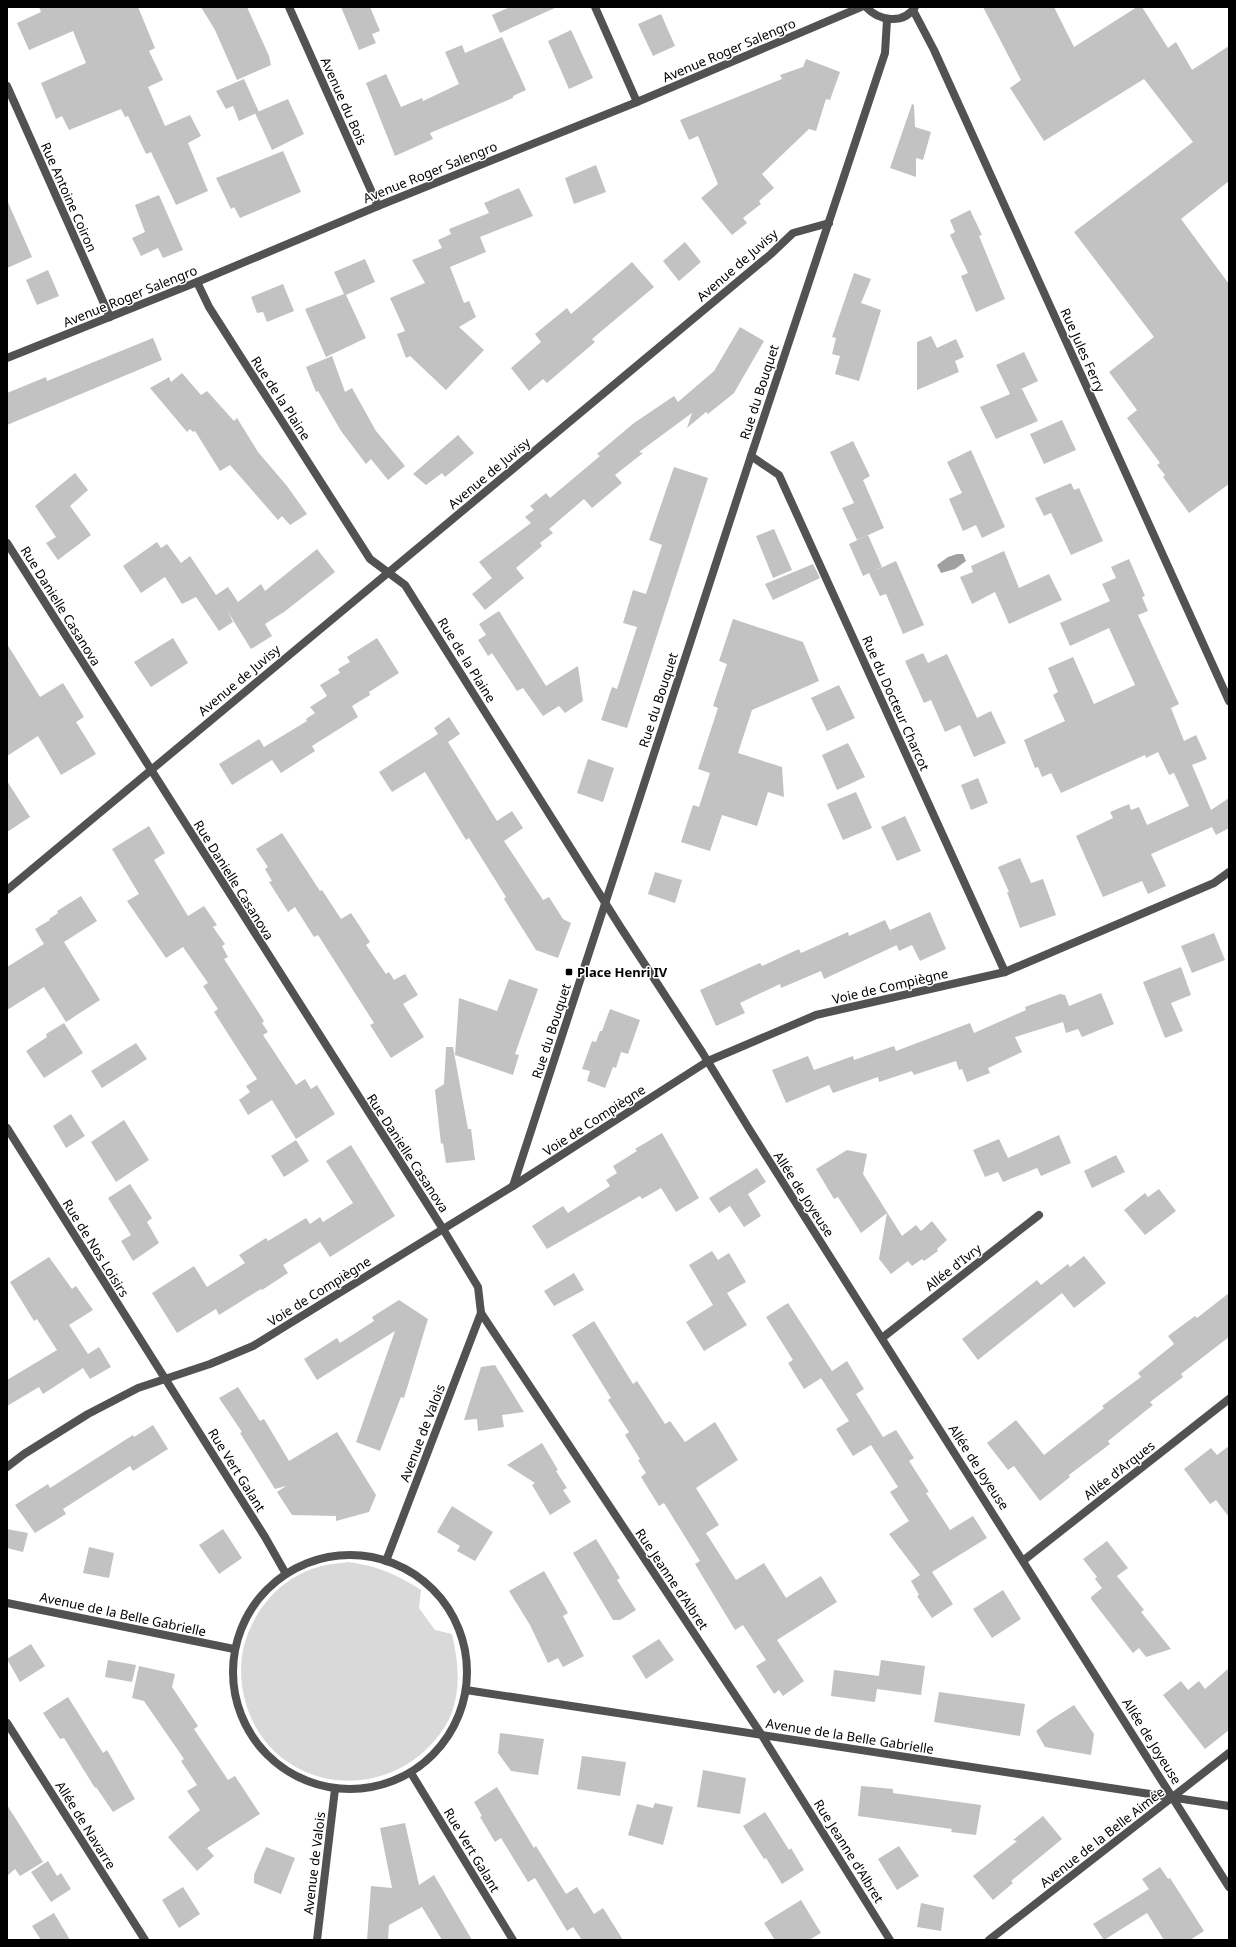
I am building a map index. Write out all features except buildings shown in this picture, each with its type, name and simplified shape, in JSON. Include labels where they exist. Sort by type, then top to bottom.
[{"type":"street","name":"Avenue du Bois","points":[[289,7],[378,206]]},
{"type":"street","points":[[595,7],[637,102]]},
{"type":"street","name":"Avenue Roger Salengro","points":[[7,358],[637,102],[860,7]]},
{"type":"street","points":[[866,7],[878,17],[888,20],[897,19],[914,8]]},
{"type":"street","name":"Rue Jules Ferry","points":[[914,8],[1229,701]]},
{"type":"street","points":[[829,223],[885,53],[888,20]]},
{"type":"street","name":"Rue Antoine Coiron","points":[[7,86],[110,317]]},
{"type":"street","name":"Rue du Bouquet","points":[[513,1186],[605,900],[829,223]]},
{"type":"street","name":"Avenue de Juvisy","points":[[7,890],[771,254],[793,233],[829,223]]},
{"type":"street","name":"Rue de la Plaine","points":[[197,282],[209,308],[370,558],[387,573],[405,585],[605,900],[621,928],[708,1060]]},
{"type":"street","name":"Rue du Docteur Charcot","points":[[751,456],[779,475],[1005,972]]},
{"type":"street","name":"Rue Danielle Casanova","points":[[7,542],[443,1229]]},
{"type":"street","name":"Voie de Compiègne","points":[[7,1467],[24,1454],[88,1414],[138,1388],[166,1380],[254,1346],[513,1186],[708,1060],[816,1015],[1005,972],[1214,883],[1229,872]]},
{"type":"street","name":"Allée de Joyeuse","points":[[708,1060],[751,1132],[1024,1560],[1229,1887]]},
{"type":"street","name":"Rue de Nos Loisirs","points":[[7,1128],[166,1380]]},
{"type":"street","name":"Allée d'Ivry","points":[[882,1338],[1039,1215]]},
{"type":"street","name":"Rue Jeanne d'Albret","points":[[443,1229],[478,1287],[481,1313],[761,1734],[890,1940]]},
{"type":"street","name":"Avenue de Valois","points":[[386,1561],[481,1313]]},
{"type":"street","name":"Rue Vert Galant","points":[[166,1380],[265,1537],[286,1574]]},
{"type":"street","name":"Allée d'Arques","points":[[1024,1560],[1229,1400]]},
{"type":"street","points":[[332,1556],[365,1556],[386,1561],[405,1569],[423,1580],[438,1594],[460,1629],[468,1670],[466,1690],[460,1715],[440,1748],[426,1762],[411,1773],[393,1782],[374,1788],[355,1790],[335,1789],[311,1783],[280,1767],[255,1741],[245,1726],[238,1710],[234,1693],[232,1675],[234,1649],[242,1626],[258,1599],[286,1574],[300,1566],[332,1556]]},
{"type":"street","name":"Avenue de la Belle Gabrielle","points":[[7,1603],[234,1649]]},
{"type":"street","name":"Avenue de la Belle Gabrielle","points":[[466,1690],[1229,1806]]},
{"type":"street","name":"Allée de Navarre","points":[[7,1723],[145,1940]]},
{"type":"street","name":"Avenue de la Belle Aimée","points":[[989,1940],[1229,1753]]},
{"type":"street","name":"Rue Vert Galant","points":[[411,1773],[512,1940]]},
{"type":"street","name":"Avenue de Valois","points":[[317,1940],[335,1789]]},
{"type":"shaded area","points":[[963,554],[966,561],[955,569],[941,573],[937,565],[948,557]]},
{"type":"shaded area","points":[[348,1562],[378,1568],[403,1579],[421,1590],[419,1608],[435,1630],[452,1634],[456,1654],[458,1683],[455,1703],[446,1725],[430,1746],[420,1755],[396,1770],[371,1779],[345,1781],[319,1777],[295,1767],[274,1751],[258,1730],[246,1704],[242,1686],[241,1667],[243,1649],[249,1631],[260,1610],[275,1592],[284,1584],[304,1572],[323,1566]]},
{"type":"place","name":"Place Henri IV","points":[[569,972]]}]
